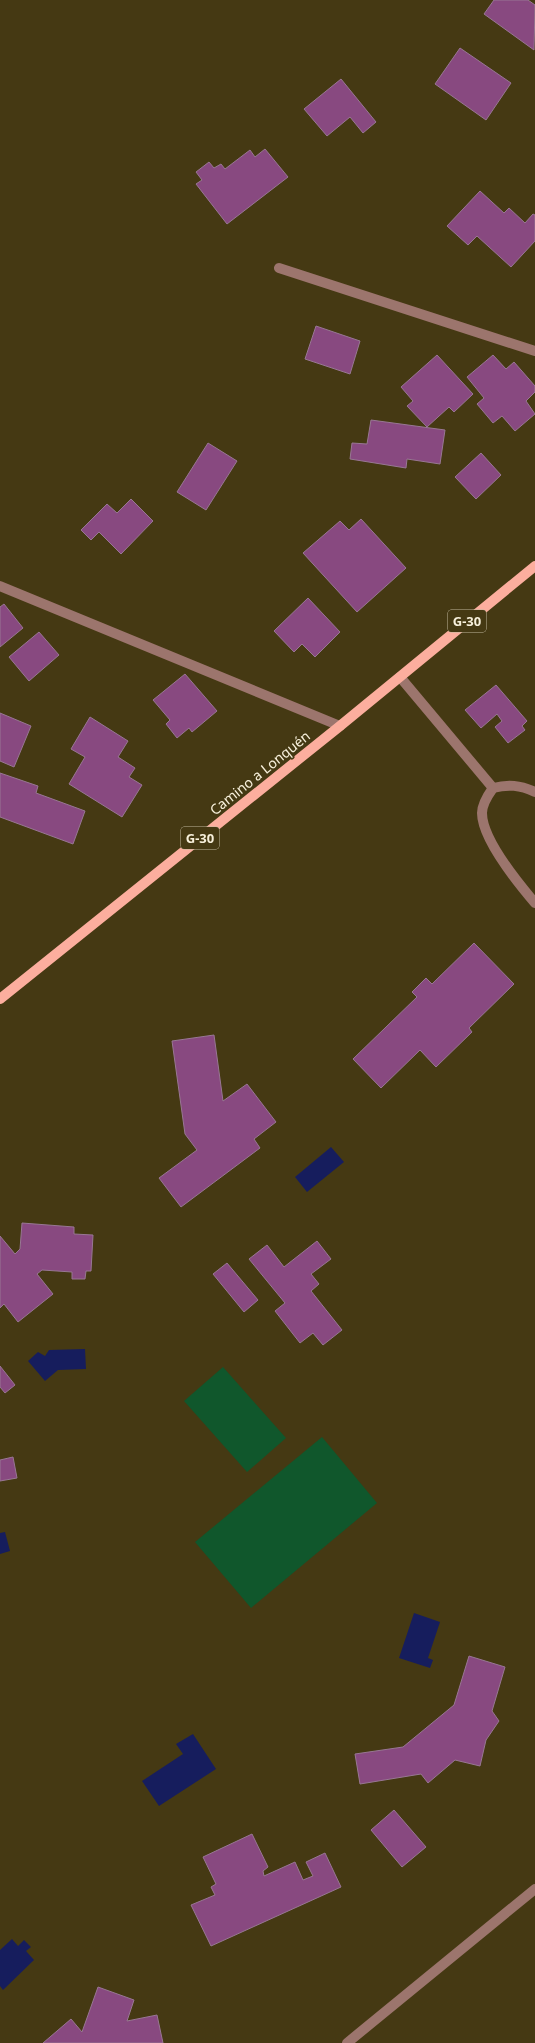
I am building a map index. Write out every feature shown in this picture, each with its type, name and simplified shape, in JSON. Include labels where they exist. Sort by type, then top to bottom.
[{"type":"main road","name":"Camino a Lonquén","points":[[0,999],[340,726],[535,566]]},
{"type":"street","points":[[279,268],[535,351]]},
{"type":"street","points":[[0,586],[340,726]]},
{"type":"street","points":[[400,677],[493,788]]},
{"type":"street","points":[[535,792],[518,786],[506,785],[493,788],[486,800],[482,812],[485,827],[491,843],[535,903]]},
{"type":"street","points":[[348,2043],[535,1889]]},
{"type":"green space","points":[[223,1367],[286,1438],[247,1472],[184,1401]]},
{"type":"green space","points":[[322,1437],[377,1503],[251,1608],[195,1542]]},
{"type":"shaded area","points":[[331,1147],[344,1162],[307,1192],[295,1177]]},
{"type":"shaded area","points":[[85,1349],[86,1369],[58,1370],[45,1381],[28,1361],[38,1352],[45,1356],[49,1350]]},
{"type":"shaded area","points":[[5,1532],[10,1551],[0,1554],[0,1533]]},
{"type":"shaded area","points":[[414,1613],[440,1622],[428,1658],[433,1660],[430,1668],[399,1658]]},
{"type":"shaded area","points":[[193,1734],[216,1769],[159,1806],[142,1781],[183,1754],[176,1744]]},
{"type":"shaded area","points":[[12,1939],[18,1946],[24,1940],[31,1947],[26,1951],[34,1960],[3,1990],[0,1986],[0,1950]]},
{"type":"building","points":[[494,0],[528,0],[535,5],[534,50],[484,14]]},
{"type":"building","points":[[460,48],[511,83],[486,120],[435,84]]},
{"type":"building","points":[[341,79],[376,122],[363,133],[350,117],[327,136],[304,109]]},
{"type":"building","points":[[265,149],[288,177],[227,224],[196,184],[202,180],[196,172],[209,162],[214,168],[221,164],[225,169],[250,150],[255,157]]},
{"type":"building","points":[[480,191],[504,213],[509,208],[525,223],[533,214],[535,215],[535,241],[511,267],[477,236],[468,245],[447,226]]},
{"type":"building","points":[[316,326],[360,341],[350,374],[305,359]]},
{"type":"building","points":[[437,355],[473,394],[454,412],[449,407],[427,427],[407,406],[413,401],[401,387]]},
{"type":"building","points":[[493,355],[506,369],[514,362],[535,386],[535,392],[526,401],[535,414],[515,431],[502,416],[493,423],[477,404],[484,398],[467,377]]},
{"type":"building","points":[[371,420],[445,430],[440,464],[407,459],[406,468],[350,459],[352,443],[367,444]]},
{"type":"building","points":[[208,443],[237,461],[206,510],[177,492]]},
{"type":"building","points":[[481,453],[501,475],[476,499],[455,477]]},
{"type":"building","points":[[131,499],[153,521],[121,554],[99,532],[91,540],[81,530],[107,504],[117,513]]},
{"type":"building","points":[[361,519],[406,568],[357,612],[303,553],[340,521],[349,530]]},
{"type":"building","points":[[308,598],[340,632],[315,657],[302,644],[294,652],[274,631]]},
{"type":"building","points":[[4,604],[23,628],[0,647],[0,607]]},
{"type":"building","points":[[39,632],[59,655],[29,681],[9,657]]},
{"type":"building","points":[[185,674],[217,711],[192,732],[189,728],[177,738],[166,724],[170,720],[153,700]]},
{"type":"building","points":[[496,685],[527,721],[522,726],[525,730],[508,743],[495,727],[502,721],[497,714],[481,728],[465,710]]},
{"type":"building","points":[[0,713],[31,726],[14,767],[0,761]]},
{"type":"building","points":[[90,717],[128,741],[118,757],[135,768],[129,777],[142,785],[122,817],[69,784],[85,757],[71,749]]},
{"type":"building","points":[[0,773],[38,786],[36,793],[85,811],[73,844],[0,817]]},
{"type":"building","points":[[474,943],[514,984],[469,1028],[472,1032],[436,1067],[420,1050],[381,1088],[353,1059],[417,997],[412,992],[426,978],[432,984]]},
{"type":"building","points":[[214,1035],[223,1101],[247,1084],[276,1122],[254,1139],[260,1148],[181,1207],[159,1178],[197,1150],[185,1134],[172,1041]]},
{"type":"building","points":[[22,1223],[74,1227],[74,1234],[93,1235],[91,1271],[86,1271],[85,1279],[72,1279],[72,1272],[42,1270],[37,1274],[53,1294],[18,1322],[4,1304],[0,1308],[0,1236],[15,1254],[20,1249]]},
{"type":"building","points":[[317,1241],[331,1259],[311,1274],[319,1284],[311,1291],[342,1330],[323,1345],[313,1333],[300,1343],[275,1311],[285,1303],[249,1259],[267,1245],[284,1267]]},
{"type":"building","points":[[227,1263],[258,1300],[244,1312],[213,1274]]},
{"type":"building","points":[[0,1366],[15,1385],[5,1393],[0,1387]]},
{"type":"building","points":[[13,1457],[17,1478],[0,1481],[0,1460]]},
{"type":"building","points":[[469,1656],[505,1667],[492,1711],[499,1721],[486,1740],[480,1766],[455,1760],[428,1783],[421,1774],[360,1784],[355,1754],[403,1747],[454,1705]]},
{"type":"building","points":[[394,1810],[426,1847],[402,1867],[371,1830]]},
{"type":"building","points":[[252,1834],[268,1867],[263,1871],[264,1876],[295,1862],[303,1880],[313,1876],[306,1862],[325,1853],[341,1887],[211,1946],[191,1905],[215,1895],[211,1887],[216,1884],[203,1857]]},
{"type":"building","points":[[98,1987],[134,2000],[127,2021],[157,2015],[163,2043],[43,2043],[71,2019],[82,2032]]}]
